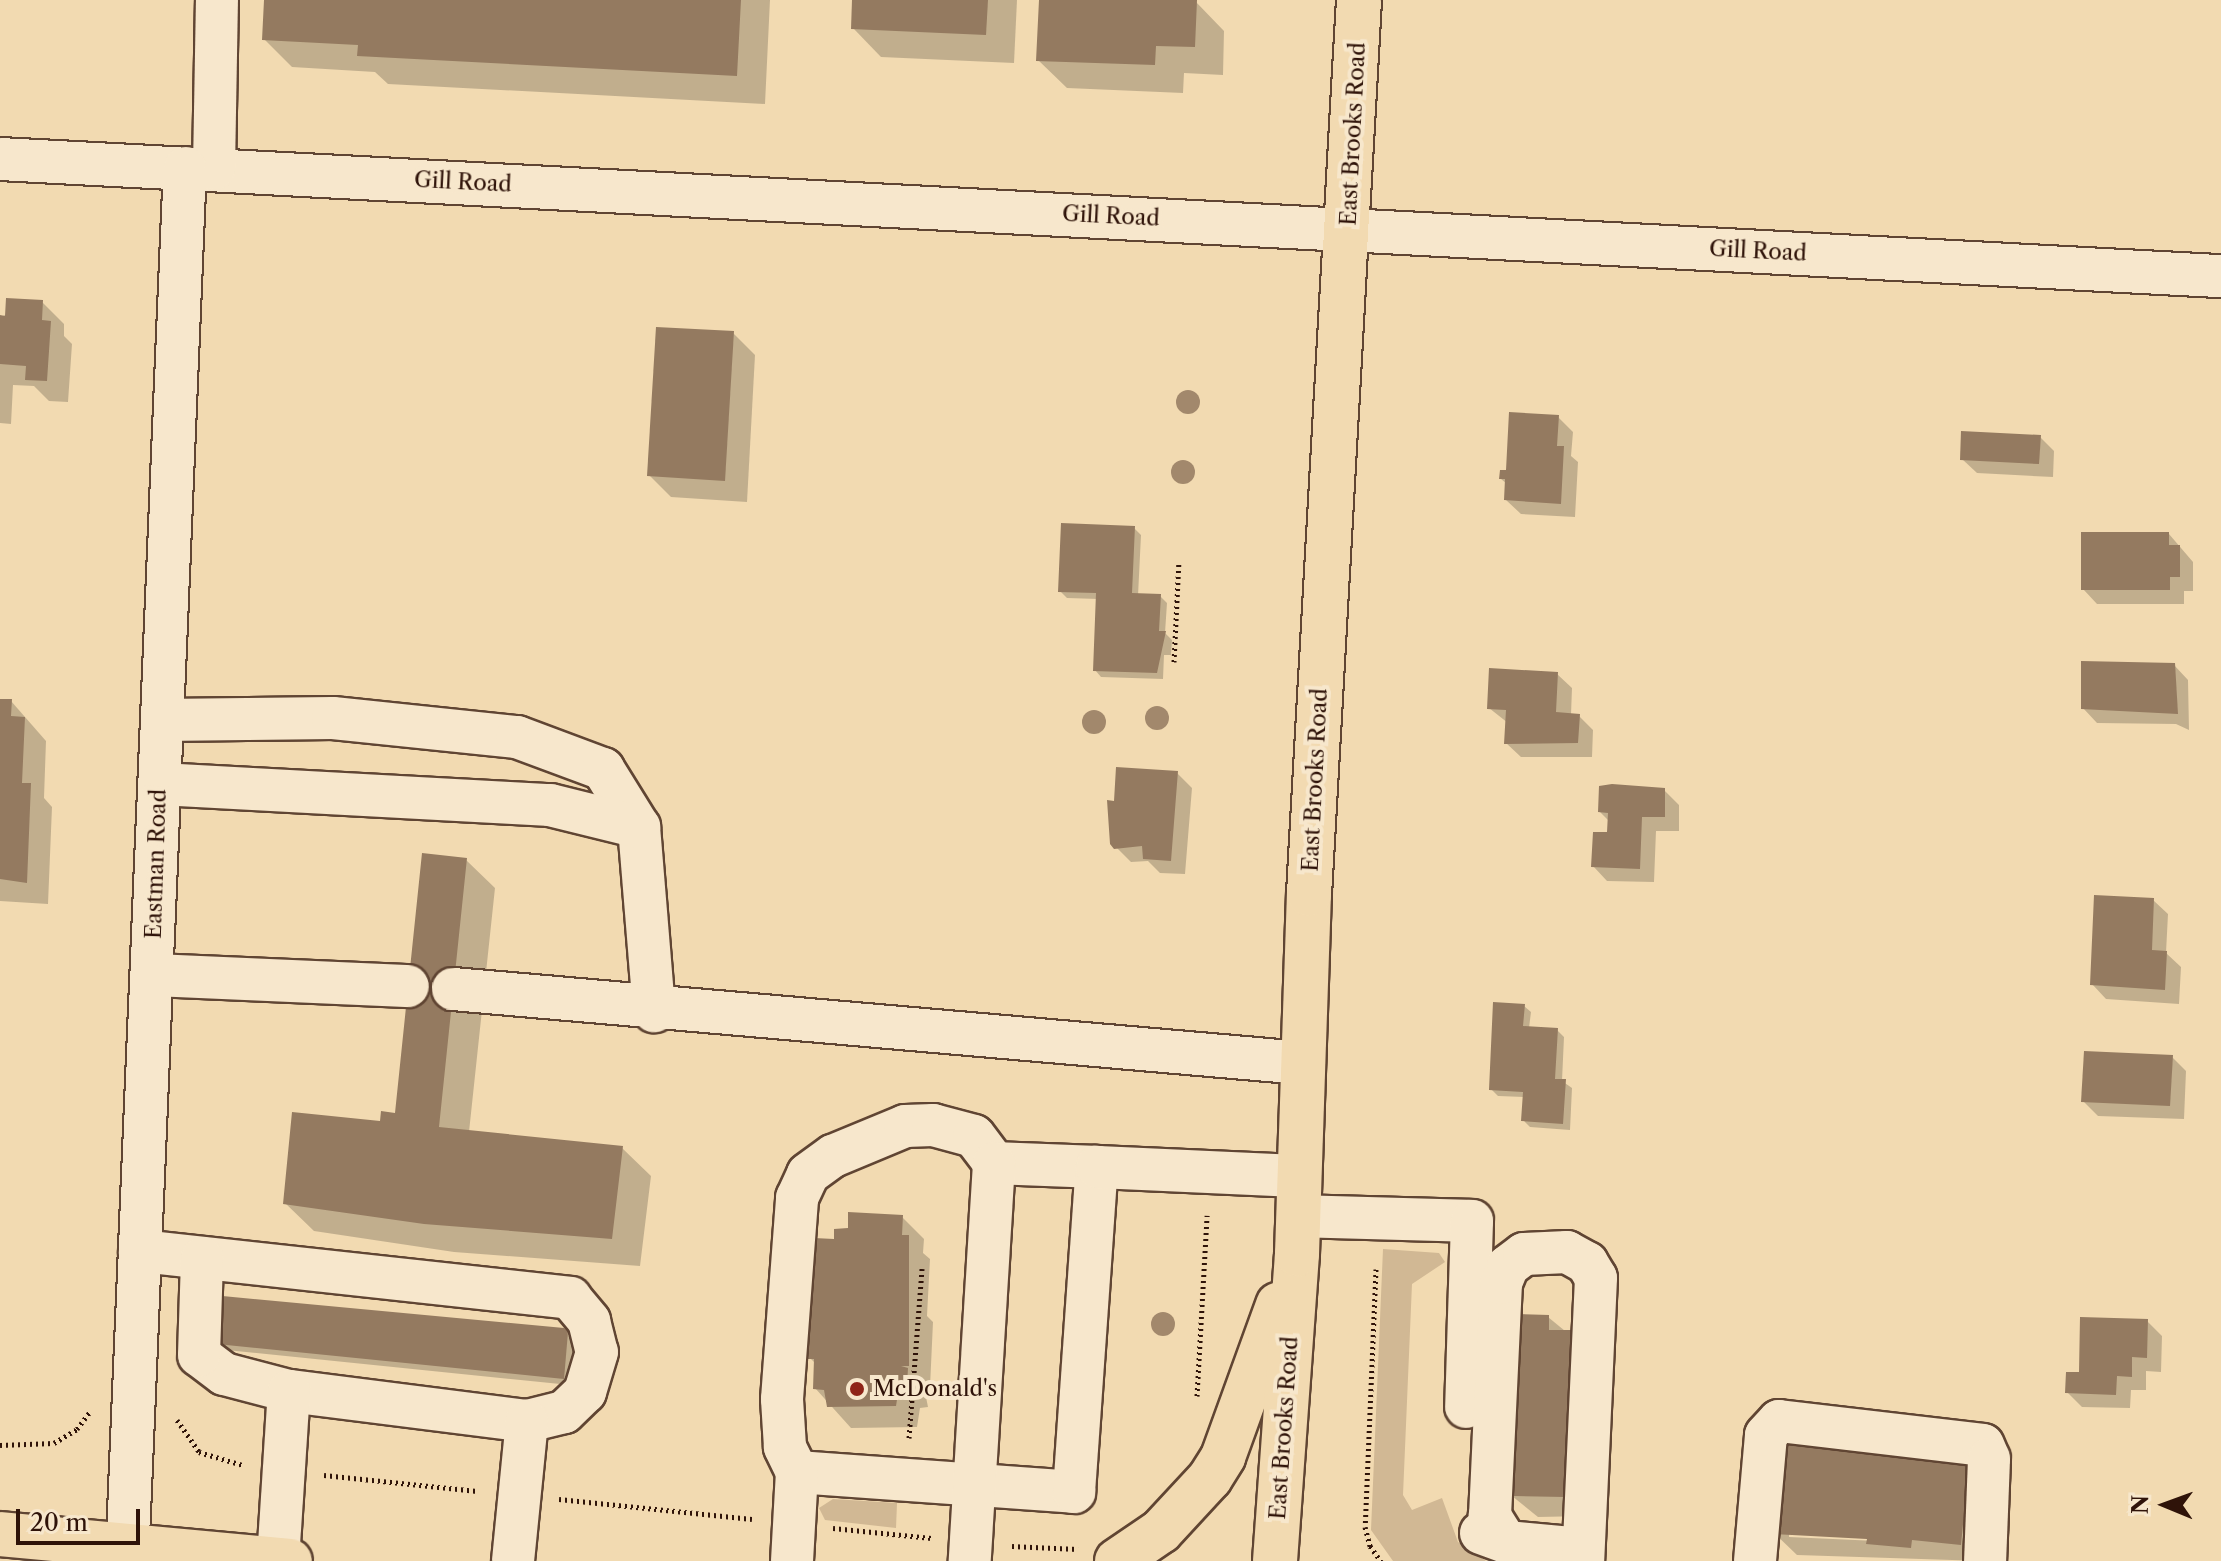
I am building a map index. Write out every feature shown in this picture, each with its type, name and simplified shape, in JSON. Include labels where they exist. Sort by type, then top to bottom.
[{"type":"main road","name":"East Brooks Road","points":[[1275,1561],[1298,1215],[1302,1063],[1326,564],[1349,228],[1359,0]]},
{"type":"main road","points":[[1102,1554],[1161,1531],[1223,1457],[1298,1215]]},
{"type":"main road","points":[[0,1534],[128,1554],[284,1560]]},
{"type":"street","name":"Eastman Road","points":[[128,1554],[162,720],[200,169],[217,0]]},
{"type":"street","name":"Gill Road","points":[[0,159],[2221,276]]},
{"type":"street","points":[[162,720],[333,718],[517,737],[603,769],[639,827],[654,1011]]},
{"type":"street","points":[[160,784],[550,805],[639,827]]},
{"type":"street","points":[[152,975],[408,986]]},
{"type":"street","points":[[453,989],[654,1011],[1302,1063]]},
{"type":"street","points":[[794,1542],[797,1472],[785,1447],[782,1399],[797,1198],[808,1174],[833,1156],[905,1126],[955,1127],[974,1136],[994,1163],[970,1551]]},
{"type":"street","points":[[994,1163],[1209,1172],[1298,1215],[1472,1221],[1464,1480],[1475,1526],[1485,1537],[1506,1542],[1582,1555],[1596,1278],[1587,1263],[1567,1252],[1524,1254],[1508,1266],[1501,1283],[1490,1516],[1506,1542]]},
{"type":"street","points":[[797,1472],[975,1488],[1074,1492],[1097,1167]]},
{"type":"street","points":[[140,1251],[570,1298],[589,1321],[597,1352],[585,1392],[564,1412],[527,1421],[289,1391],[224,1374],[199,1355],[202,1258]]},
{"type":"street","points":[[284,1560],[284,1471],[289,1391]]},
{"type":"street","points":[[513,1561],[527,1421]]},
{"type":"street","points":[[1755,1561],[1766,1435],[1779,1421],[1983,1445],[1989,1459],[1985,1561]]},
{"type":"path","points":[[1174,662],[1179,561]]},
{"type":"path","points":[[1196,1404],[1209,1172]]},
{"type":"path","points":[[902,1535],[922,1268]]},
{"type":"path","points":[[1376,1269],[1365,1527],[1381,1561]]},
{"type":"path","points":[[0,1445],[54,1443],[77,1429],[96,1405]]},
{"type":"path","points":[[172,1407],[182,1432],[199,1452],[223,1462],[520,1495],[794,1542],[902,1535],[970,1551],[1048,1550],[1102,1554]]},
{"type":"shaded area","points":[[1383,1249],[1439,1253],[1445,1262],[1412,1284],[1403,1495],[1412,1510],[1442,1498],[1458,1542],[1486,1561],[1393,1561],[1371,1530]]},
{"type":"shaded area","points":[[833,1499],[897,1503],[896,1528],[825,1520],[819,1508]]},
{"type":"building","points":[[264,0],[741,0],[737,76],[357,56],[358,45],[262,40]]},
{"type":"building","points":[[852,0],[988,0],[986,35],[851,29]]},
{"type":"building","points":[[1039,0],[1197,0],[1195,47],[1156,46],[1155,65],[1036,61]]},
{"type":"building","points":[[6,298],[43,300],[42,320],[51,321],[47,381],[25,380],[26,366],[0,364],[0,315],[5,316]]},
{"type":"building","points":[[656,327],[734,331],[725,481],[647,476]]},
{"type":"building","points":[[1509,412],[1559,415],[1557,446],[1564,446],[1561,504],[1504,500],[1505,479],[1499,479],[1500,470],[1506,470]]},
{"type":"building","points":[[1961,431],[2041,435],[2039,464],[1960,460]]},
{"type":"building","points":[[1061,523],[1135,526],[1132,593],[1161,594],[1159,631],[1166,631],[1157,673],[1093,671],[1096,593],[1058,592]]},
{"type":"building","points":[[2081,532],[2169,532],[2169,545],[2180,545],[2180,577],[2170,577],[2170,590],[2081,590]]},
{"type":"building","points":[[2081,661],[2175,663],[2178,714],[2081,709]]},
{"type":"building","points":[[1489,668],[1558,672],[1556,712],[1580,714],[1578,743],[1504,744],[1506,710],[1487,709]]},
{"type":"building","points":[[0,699],[12,699],[11,716],[25,717],[22,783],[31,783],[27,883],[0,879]]},
{"type":"building","points":[[1116,767],[1178,771],[1171,861],[1143,859],[1142,846],[1114,849],[1110,844],[1107,800],[1114,801]]},
{"type":"building","points":[[1599,786],[1665,788],[1665,817],[1642,817],[1640,869],[1591,867],[1593,832],[1607,832],[1608,813],[1598,812]]},
{"type":"building","points":[[422,853],[467,858],[439,1127],[623,1146],[612,1239],[424,1224],[283,1204],[292,1112],[380,1121],[381,1111],[395,1113]]},
{"type":"building","points":[[2094,895],[2154,898],[2152,950],[2167,951],[2165,990],[2090,985]]},
{"type":"building","points":[[1493,1002],[1525,1004],[1523,1026],[1558,1028],[1555,1079],[1566,1079],[1563,1124],[1521,1121],[1523,1092],[1489,1090]]},
{"type":"building","points":[[2084,1051],[2173,1055],[2170,1106],[2081,1102]]},
{"type":"building","points":[[848,1212],[903,1215],[902,1235],[909,1235],[909,1366],[901,1366],[908,1368],[907,1385],[899,1387],[896,1406],[827,1407],[824,1390],[813,1389],[814,1359],[808,1359],[814,1238],[834,1239],[834,1229],[848,1228]]},
{"type":"building","points":[[212,1295],[564,1328],[568,1332],[564,1379],[207,1343]]},
{"type":"building","points":[[1513,1314],[1549,1315],[1549,1330],[1572,1330],[1565,1497],[1514,1496],[1511,1491]]},
{"type":"building","points":[[2080,1317],[2148,1319],[2147,1358],[2132,1357],[2132,1377],[2117,1376],[2116,1395],[2065,1393],[2066,1372],[2079,1372]]},
{"type":"building","points":[[1776,1433],[1970,1452],[1961,1545],[1912,1540],[1911,1548],[1866,1544],[1867,1539],[1773,1534]]},
{"type":"place","name":"McDonald's","points":[[857,1389]]}]
